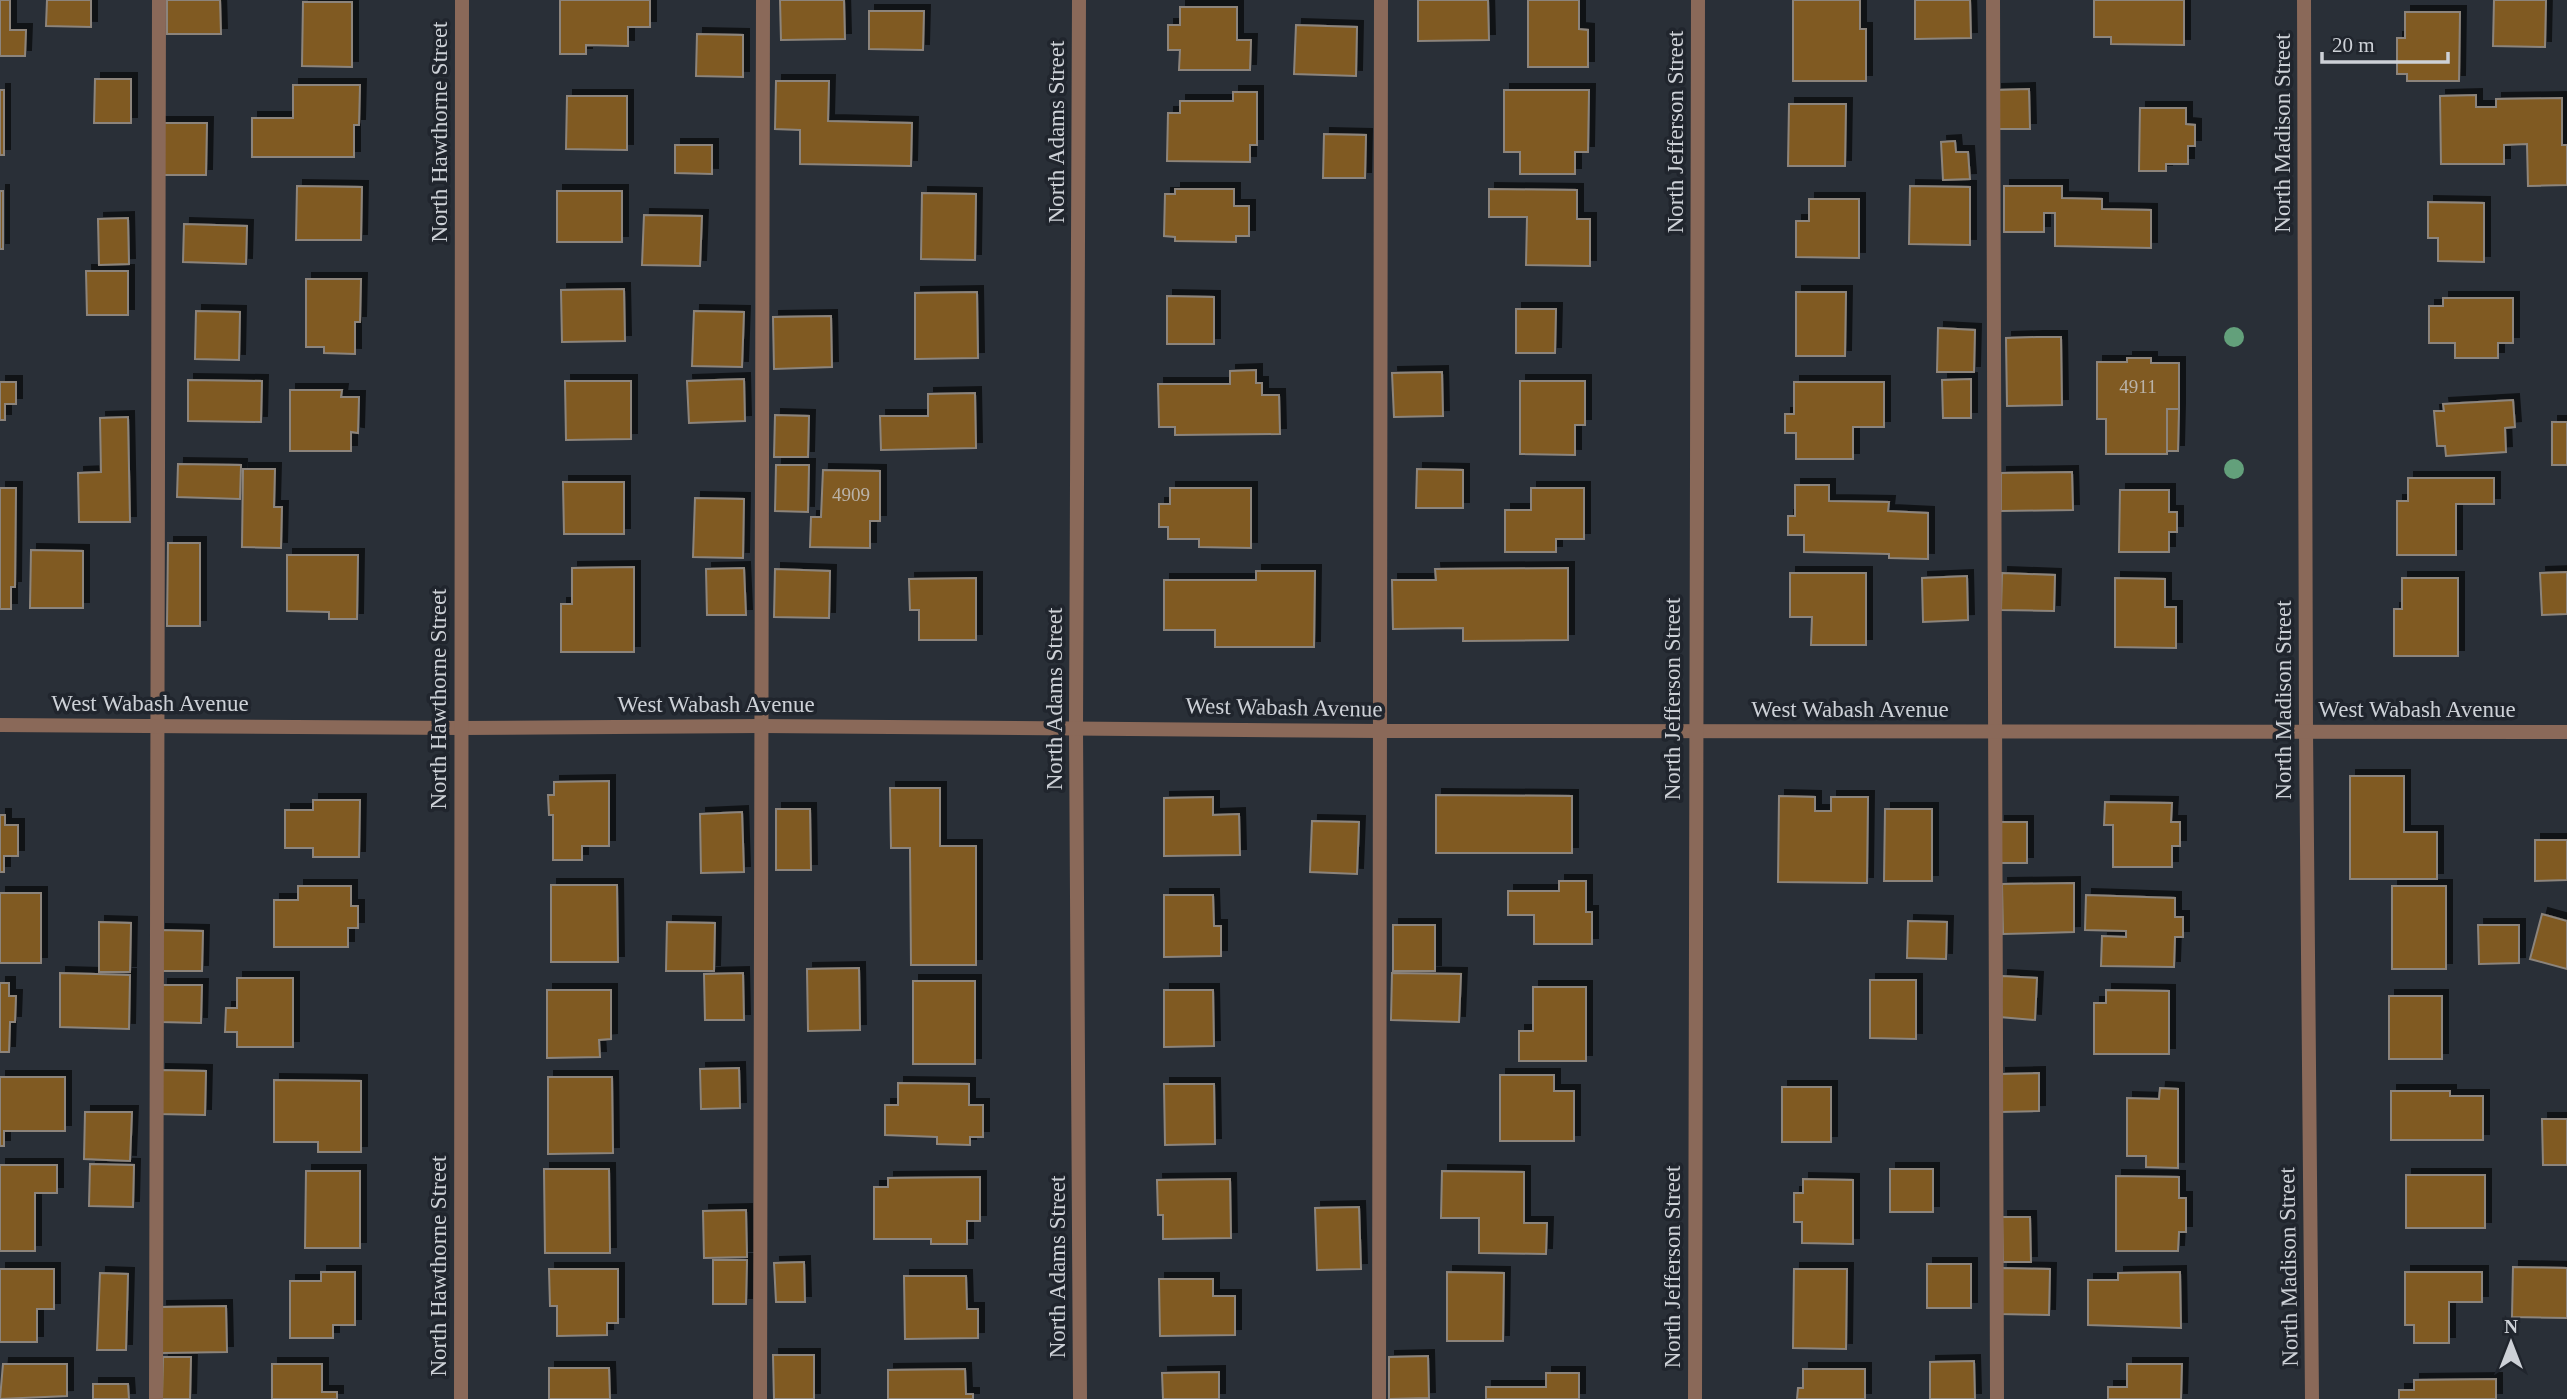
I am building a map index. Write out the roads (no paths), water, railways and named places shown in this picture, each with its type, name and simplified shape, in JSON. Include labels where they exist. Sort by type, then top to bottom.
[{"type":"street","points":[[156,1399],[159,0]]},
{"type":"street","name":"North Hawthorne Street","points":[[461,1399],[462,0]]},
{"type":"street","points":[[760,1399],[763,0]]},
{"type":"street","name":"North Adams Street","points":[[1079,0],[1076,728],[1080,1399]]},
{"type":"street","points":[[1379,1399],[1381,0]]},
{"type":"street","name":"North Jefferson Street","points":[[1695,1399],[1698,0]]},
{"type":"street","points":[[1993,0],[1997,1399]]},
{"type":"street","name":"North Madison Street","points":[[2304,0],[2306,732],[2312,1399]]},
{"type":"street","name":"West Wabash Avenue","points":[[0,724],[1695,732],[2567,732]]}]
